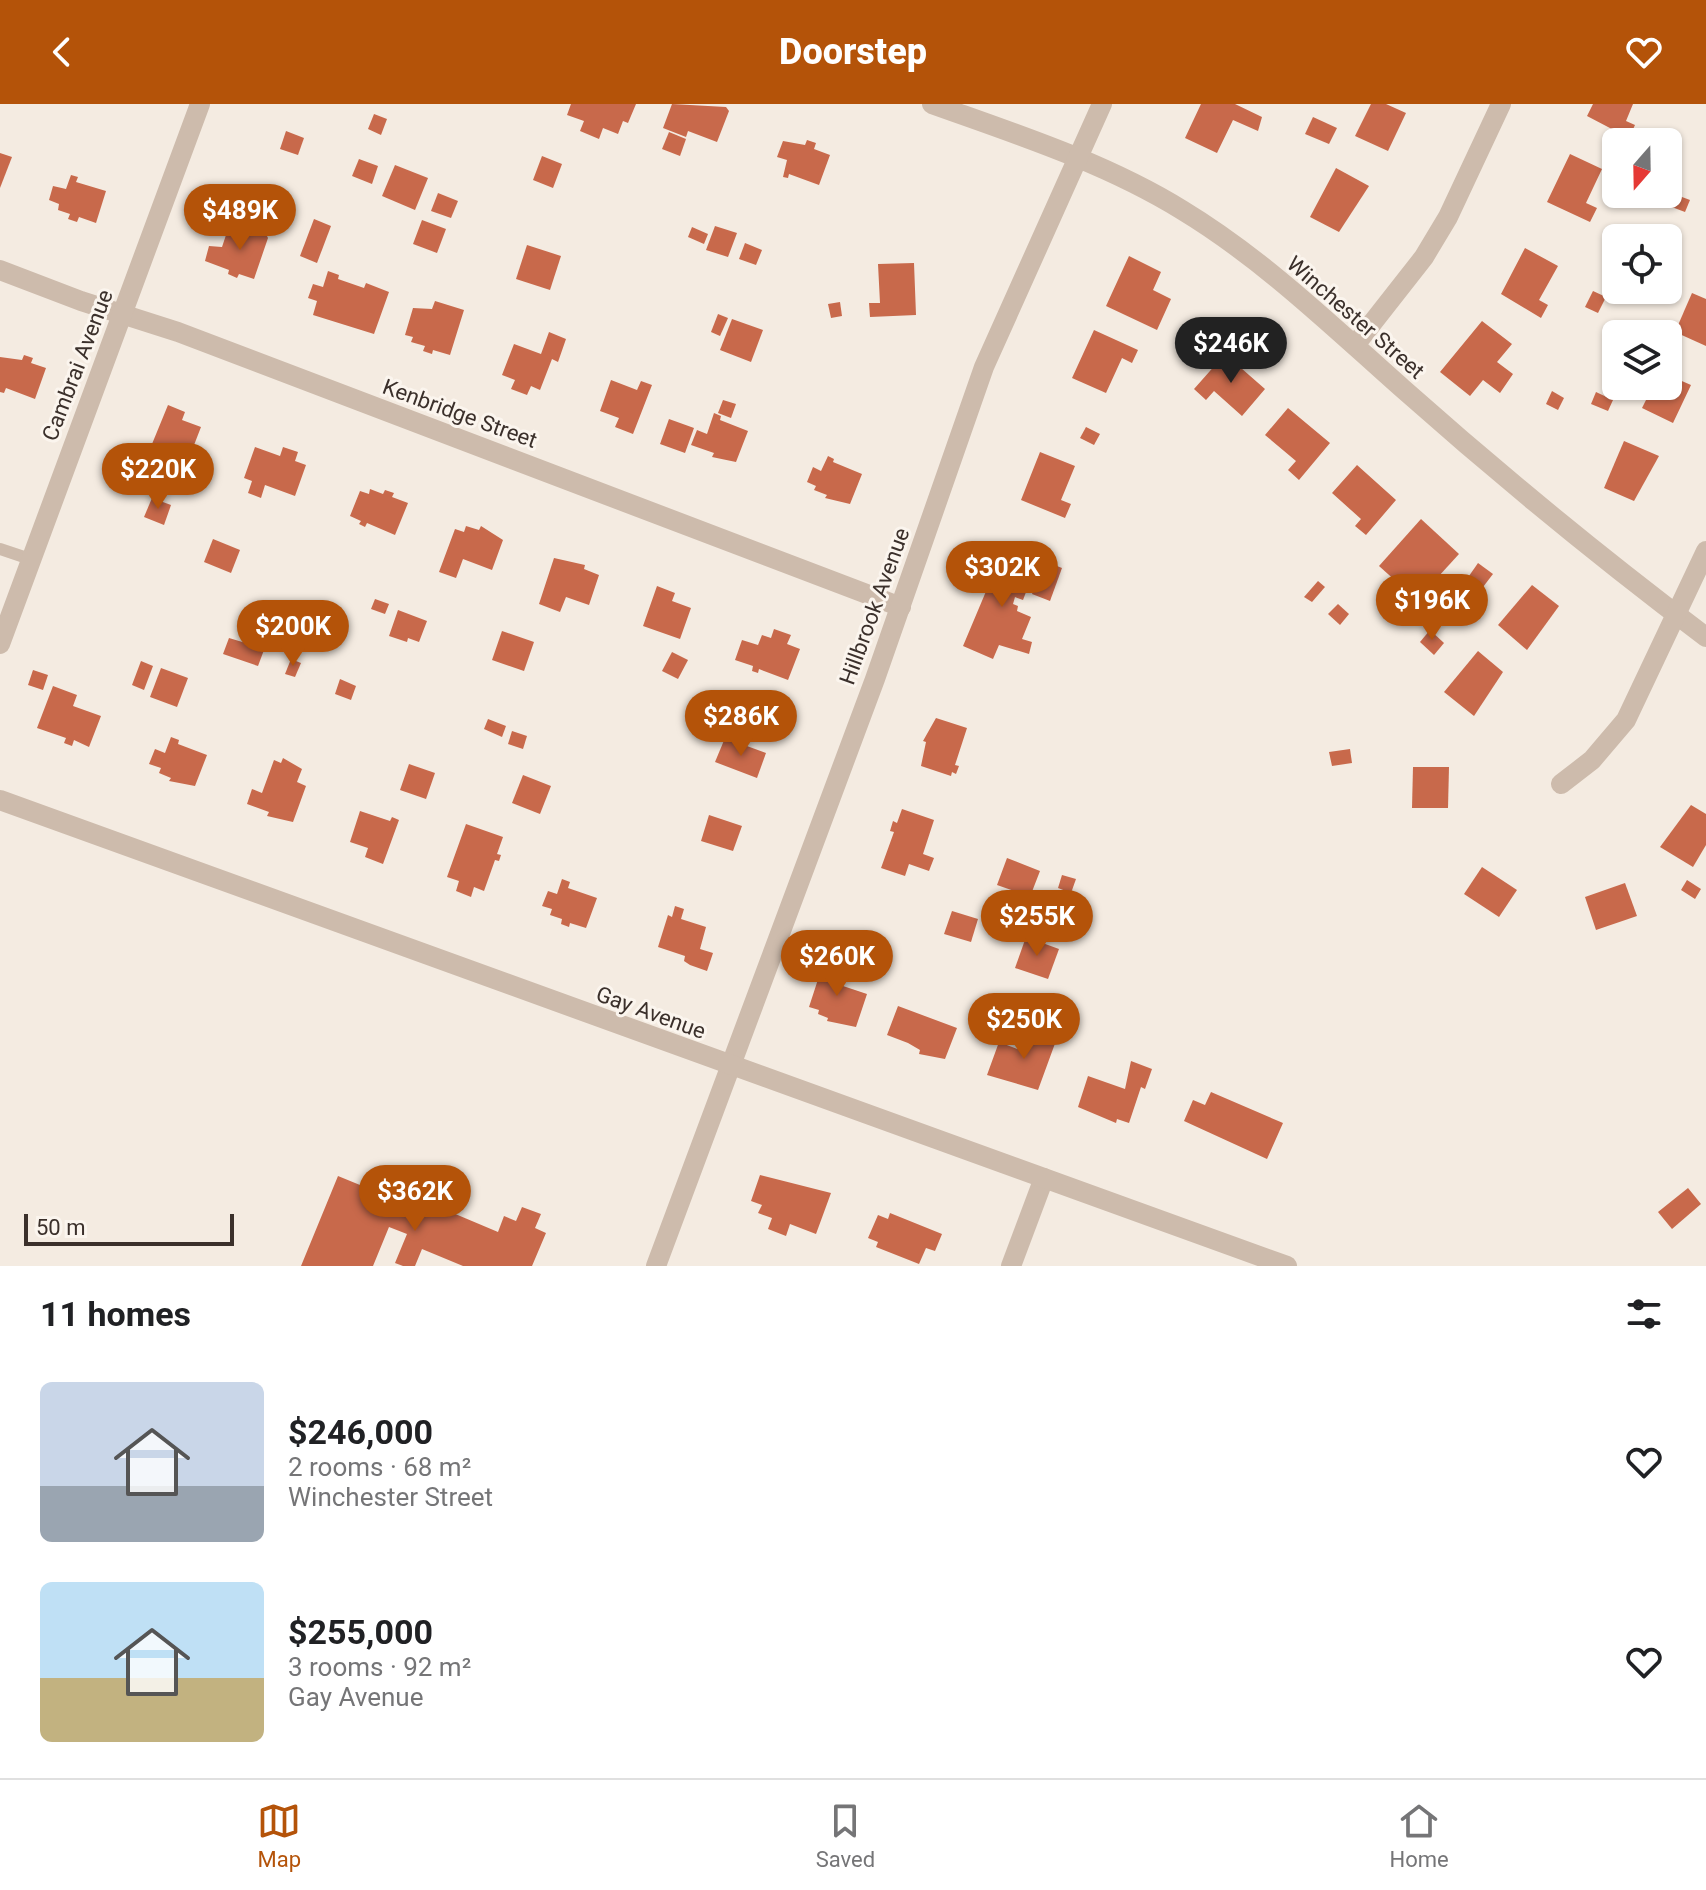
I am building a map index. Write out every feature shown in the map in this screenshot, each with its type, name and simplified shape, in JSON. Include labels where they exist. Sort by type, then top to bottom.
[{"type":"street","name":"Cambrai Avenue","points":[[0,644],[200,104]]},
{"type":"street","name":"Winchester Street","points":[[932,104],[1120,178],[1203,223],[1355,345],[1605,561],[1706,637]]},
{"type":"street","name":"Hillbrook Avenue","points":[[656,1266],[901,607],[984,367],[1102,104]]},
{"type":"street","points":[[1355,345],[1424,257],[1448,217],[1501,104]]},
{"type":"street","name":"Kenbridge Street","points":[[0,270],[178,332],[901,607]]},
{"type":"street","points":[[1561,784],[1592,760],[1626,720],[1706,551]]},
{"type":"street","name":"Gay Avenue","points":[[0,800],[1287,1266]]},
{"type":"street","points":[[1011,1266],[1044,1178]]},
{"type":"lane","points":[[0,549],[30,559]]},
{"type":"building","points":[[571,104],[636,104],[628,123],[623,121],[618,134],[603,128],[599,139],[580,131],[584,121],[567,115]]},
{"type":"building","points":[[672,104],[726,107],[729,111],[717,142],[688,131],[686,137],[663,128]]},
{"type":"building","points":[[1201,104],[1235,104],[1262,117],[1258,131],[1233,120],[1217,153],[1185,138]]},
{"type":"building","points":[[1371,104],[1386,104],[1406,113],[1388,151],[1355,136]]},
{"type":"building","points":[[1593,104],[1633,104],[1626,121],[1635,125],[1634,128],[1610,128],[1587,116]]},
{"type":"building","points":[[374,114],[387,119],[381,135],[368,129]]},
{"type":"building","points":[[1313,117],[1337,128],[1329,144],[1305,134]]},
{"type":"building","points":[[286,131],[304,138],[298,155],[280,149]]},
{"type":"building","points":[[669,132],[686,139],[680,156],[662,149]]},
{"type":"building","points":[[807,140],[816,143],[814,149],[830,155],[819,185],[789,174],[788,178],[783,177],[787,160],[777,157],[783,141],[805,145]]},
{"type":"building","points":[[0,153],[12,157],[0,188]]},
{"type":"building","points":[[1570,154],[1602,169],[1586,203],[1597,208],[1590,222],[1547,202]]},
{"type":"building","points":[[542,156],[562,164],[553,188],[533,180]]},
{"type":"building","points":[[359,159],[378,166],[372,184],[352,176]]},
{"type":"building","points":[[395,165],[428,178],[415,210],[382,196]]},
{"type":"building","points":[[1336,168],[1369,186],[1339,232],[1310,217]]},
{"type":"building","points":[[71,175],[78,177],[76,182],[106,191],[96,223],[79,217],[77,222],[68,219],[70,214],[58,210],[59,204],[49,200],[53,186],[66,189]]},
{"type":"building","points":[[438,193],[458,201],[451,218],[431,211]]},
{"type":"building","points":[[1682,197],[1690,200],[1685,212],[1674,208],[1682,208]]},
{"type":"building","points":[[314,219],[331,226],[317,263],[300,256]]},
{"type":"building","points":[[422,220],[446,229],[437,253],[413,244]]},
{"type":"building","points":[[240,224],[266,234],[268,238],[254,279],[239,274],[237,278],[228,274],[229,270],[205,261],[209,246],[222,247],[228,229],[237,233]]},
{"type":"building","points":[[715,226],[737,233],[728,257],[706,250]]},
{"type":"building","points":[[692,227],[708,234],[704,244],[688,237]]},
{"type":"building","points":[[745,243],[762,250],[756,265],[739,259]]},
{"type":"building","points":[[527,245],[561,256],[550,290],[516,279]]},
{"type":"building","points":[[1525,248],[1558,266],[1539,300],[1548,305],[1541,318],[1501,294]]},
{"type":"building","points":[[1129,256],[1161,272],[1153,290],[1171,299],[1157,330],[1106,306]]},
{"type":"building","points":[[914,263],[916,315],[870,317],[869,303],[880,303],[878,264]]},
{"type":"building","points":[[328,271],[339,275],[338,279],[364,288],[366,283],[389,292],[374,334],[313,315],[317,301],[308,298],[313,284],[323,287]]},
{"type":"building","points":[[1593,291],[1602,295],[1602,304],[1598,313],[1585,307]]},
{"type":"building","points":[[1692,293],[1706,299],[1706,346],[1682,335],[1680,320]]},
{"type":"building","points":[[435,301],[464,310],[450,355],[433,350],[432,354],[423,351],[425,346],[411,342],[413,337],[405,335],[413,308],[432,309]]},
{"type":"building","points":[[840,302],[842,316],[831,318],[828,304]]},
{"type":"building","points":[[718,314],[728,318],[720,336],[711,332]]},
{"type":"building","points":[[732,319],[763,330],[751,362],[720,350]]},
{"type":"building","points":[[1482,321],[1512,344],[1497,362],[1513,374],[1500,393],[1483,380],[1470,396],[1440,372]]},
{"type":"building","points":[[1187,327],[1198,332],[1192,344],[1181,338]]},
{"type":"building","points":[[1094,330],[1138,350],[1132,363],[1122,358],[1106,393],[1072,378]]},
{"type":"building","points":[[549,332],[566,339],[558,362],[552,359],[540,390],[531,386],[527,395],[511,389],[515,380],[502,375],[514,344],[541,354]]},
{"type":"building","points":[[1225,354],[1265,389],[1242,416],[1214,391],[1206,400],[1194,389]]},
{"type":"building","points":[[24,355],[33,358],[31,363],[46,368],[35,399],[6,388],[4,393],[0,392],[0,357],[22,360]]},
{"type":"building","points":[[611,380],[637,390],[641,381],[652,385],[633,434],[615,427],[619,418],[600,411]]},
{"type":"building","points":[[1682,381],[1691,385],[1673,423],[1642,408],[1646,400],[1682,400]]},
{"type":"building","points":[[1552,391],[1564,398],[1558,410],[1546,404]]},
{"type":"building","points":[[1596,392],[1602,395],[1602,400],[1613,400],[1608,411],[1591,404]]},
{"type":"building","points":[[723,400],[736,404],[731,418],[718,413]]},
{"type":"building","points":[[168,405],[185,412],[182,420],[201,427],[189,458],[152,444]]},
{"type":"building","points":[[1288,408],[1330,443],[1299,480],[1288,470],[1296,461],[1265,435]]},
{"type":"building","points":[[714,413],[721,416],[720,420],[748,431],[736,462],[712,457],[714,453],[691,445],[697,430],[707,434]]},
{"type":"building","points":[[669,419],[694,428],[685,453],[660,444]]},
{"type":"building","points":[[1086,427],[1100,434],[1094,445],[1080,438]]},
{"type":"building","points":[[1624,441],[1659,456],[1634,501],[1604,488]]},
{"type":"building","points":[[255,447],[280,456],[283,447],[298,452],[295,461],[306,465],[295,496],[265,485],[261,498],[248,493],[252,481],[244,478]]},
{"type":"building","points":[[1040,452],[1075,466],[1061,500],[1071,504],[1065,518],[1021,500]]},
{"type":"building","points":[[828,456],[834,459],[833,462],[862,474],[850,504],[825,498],[827,495],[814,490],[816,486],[807,482],[813,467],[821,471]]},
{"type":"building","points":[[1357,465],[1396,500],[1366,535],[1355,526],[1361,519],[1332,493]]},
{"type":"building","points":[[370,489],[383,494],[385,490],[394,493],[392,497],[408,503],[395,535],[367,523],[365,527],[359,524],[361,521],[350,516],[360,491],[369,494]]},
{"type":"building","points":[[152,498],[171,505],[164,525],[144,517]]},
{"type":"building","points":[[1421,519],[1459,554],[1417,600],[1379,566]]},
{"type":"building","points":[[466,526],[479,530],[481,526],[503,540],[492,570],[463,559],[456,578],[439,572],[455,529],[464,532]]},
{"type":"building","points":[[213,539],[240,550],[231,573],[204,562]]},
{"type":"building","points":[[997,551],[1036,566],[1023,600],[1015,597],[1013,604],[1018,606],[1017,611],[1031,617],[1022,639],[1032,642],[1029,654],[999,645],[993,659],[963,646],[987,589],[983,587]]},
{"type":"building","points":[[554,558],[585,565],[584,569],[599,575],[589,605],[566,597],[560,612],[539,604]]},
{"type":"building","points":[[1044,561],[1062,568],[1050,601],[1032,594]]},
{"type":"building","points":[[1478,563],[1493,574],[1483,587],[1469,576]]},
{"type":"building","points":[[1470,580],[1480,588],[1470,601],[1460,594]]},
{"type":"building","points":[[1318,581],[1325,587],[1312,602],[1304,597]]},
{"type":"building","points":[[1532,585],[1559,606],[1527,650],[1498,625]]},
{"type":"building","points":[[657,586],[675,593],[672,601],[691,608],[680,639],[643,626]]},
{"type":"building","points":[[375,599],[389,604],[385,614],[371,609]]},
{"type":"building","points":[[1338,604],[1349,614],[1340,625],[1328,614]]},
{"type":"building","points":[[398,610],[427,621],[419,642],[389,636]]},
{"type":"building","points":[[774,629],[791,635],[787,644],[800,649],[788,680],[759,669],[758,673],[752,671],[753,666],[735,660],[742,640],[758,645],[762,635],[771,638]]},
{"type":"building","points":[[1430,630],[1444,643],[1434,655],[1420,642]]},
{"type":"building","points":[[502,631],[534,642],[524,671],[492,660]]},
{"type":"building","points":[[252,637],[267,642],[258,666],[223,654],[229,638],[249,644]]},
{"type":"building","points":[[1478,651],[1503,672],[1474,716],[1444,692]]},
{"type":"building","points":[[672,652],[688,660],[678,679],[662,671]]},
{"type":"building","points":[[291,659],[301,663],[295,677],[285,674]]},
{"type":"building","points":[[141,661],[153,666],[144,690],[132,685]]},
{"type":"building","points":[[161,668],[188,678],[177,707],[150,697]]},
{"type":"building","points":[[33,670],[48,675],[43,690],[28,685]]},
{"type":"building","points":[[340,679],[356,686],[351,700],[335,694]]},
{"type":"building","points":[[53,686],[77,695],[73,706],[101,716],[89,747],[74,740],[72,746],[64,743],[66,738],[37,728]]},
{"type":"building","points":[[936,718],[967,728],[955,765],[959,766],[956,774],[952,772],[951,776],[921,766],[926,742],[923,741]]},
{"type":"building","points":[[488,719],[506,726],[502,737],[484,729]]},
{"type":"building","points":[[512,731],[527,736],[523,749],[508,744]]},
{"type":"building","points":[[171,737],[179,740],[178,744],[207,755],[195,786],[169,781],[171,778],[159,773],[161,768],[149,764],[155,749],[165,753]]},
{"type":"building","points":[[725,738],[766,753],[757,778],[715,762]]},
{"type":"building","points":[[1350,749],[1352,763],[1332,766],[1329,752]]},
{"type":"building","points":[[283,758],[302,769],[297,782],[306,786],[293,822],[267,816],[269,812],[247,804],[252,789],[262,793],[274,760],[281,763]]},
{"type":"building","points":[[409,764],[435,773],[426,799],[400,790]]},
{"type":"building","points":[[1413,767],[1449,767],[1448,808],[1412,808]]},
{"type":"building","points":[[523,775],[551,786],[540,814],[512,803]]},
{"type":"building","points":[[1691,805],[1706,814],[1706,845],[1693,867],[1660,847]]},
{"type":"building","points":[[902,809],[934,820],[923,854],[934,858],[929,871],[909,864],[905,876],[881,868],[894,832],[890,831],[893,821],[897,823]]},
{"type":"building","points":[[360,811],[390,821],[392,817],[399,820],[383,864],[365,857],[368,848],[350,842]]},
{"type":"building","points":[[709,815],[742,826],[733,851],[701,841]]},
{"type":"building","points":[[466,824],[503,837],[497,854],[501,855],[499,861],[495,860],[484,891],[474,887],[471,897],[456,891],[459,881],[447,877]]},
{"type":"building","points":[[1007,858],[1040,871],[1021,920],[1008,915],[1017,892],[997,885]]},
{"type":"building","points":[[1482,867],[1517,890],[1499,917],[1464,894]]},
{"type":"building","points":[[1062,875],[1076,879],[1071,893],[1058,888]]},
{"type":"building","points":[[562,879],[570,882],[568,888],[597,898],[586,928],[570,923],[569,927],[561,924],[562,919],[550,915],[552,909],[542,906],[548,891],[557,894]]},
{"type":"building","points":[[1687,880],[1701,889],[1695,899],[1681,890]]},
{"type":"building","points":[[1625,883],[1637,916],[1596,930],[1585,897]]},
{"type":"building","points":[[675,906],[684,909],[681,919],[706,927],[700,949],[713,953],[707,971],[684,961],[685,956],[658,947],[668,915],[672,917]]},
{"type":"building","points":[[952,911],[978,919],[971,942],[944,934]]},
{"type":"building","points":[[1026,937],[1059,949],[1048,979],[1015,968]]},
{"type":"building","points":[[823,964],[845,971],[840,985],[867,994],[856,1027],[827,1021],[828,1018],[818,1014],[819,1010],[809,1007]]},
{"type":"building","points":[[898,1006],[957,1028],[945,1059],[919,1054],[920,1050],[887,1035]]},
{"type":"building","points":[[1031,1028],[1057,1038],[1038,1090],[987,1075],[999,1042],[1023,1051]]},
{"type":"building","points":[[1131,1061],[1152,1069],[1145,1089],[1141,1087],[1129,1123],[1117,1119],[1116,1123],[1078,1107],[1088,1076],[1125,1089]]},
{"type":"building","points":[[1211,1092],[1283,1123],[1267,1159],[1184,1121],[1193,1100],[1205,1105]]},
{"type":"building","points":[[760,1175],[831,1193],[816,1234],[790,1224],[786,1236],[768,1229],[772,1218],[758,1213],[762,1205],[751,1201]]},
{"type":"building","points":[[338,1176],[399,1201],[396,1207],[415,1215],[424,1193],[437,1199],[434,1205],[498,1232],[504,1216],[516,1221],[522,1207],[541,1214],[535,1228],[546,1233],[532,1266],[463,1266],[422,1249],[415,1266],[403,1266],[395,1263],[407,1234],[389,1227],[373,1266],[301,1266]]},
{"type":"building","points":[[1688,1188],[1701,1204],[1672,1229],[1658,1212]]},
{"type":"building","points":[[890,1213],[942,1234],[935,1251],[926,1248],[919,1264],[876,1247],[878,1242],[868,1238],[878,1215],[888,1219]]}]
